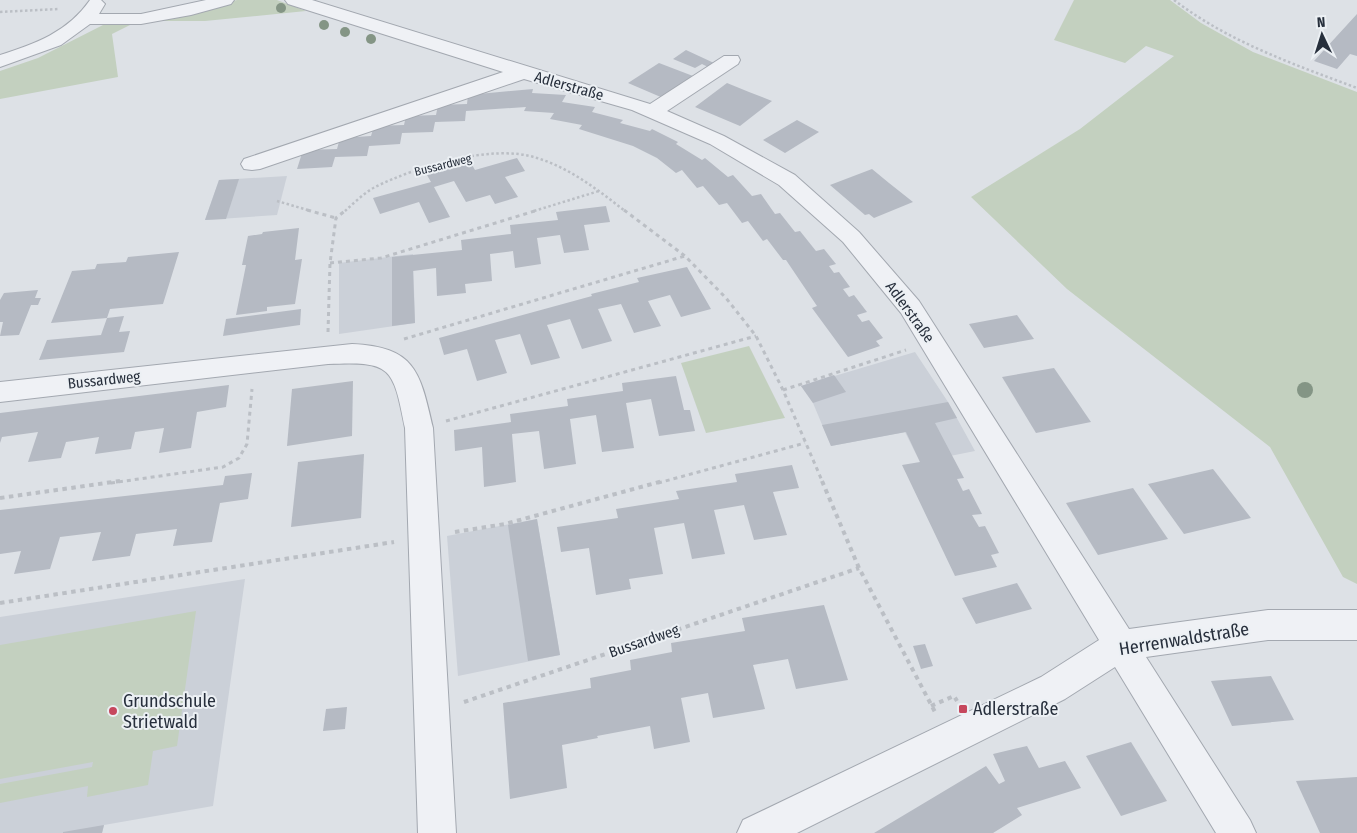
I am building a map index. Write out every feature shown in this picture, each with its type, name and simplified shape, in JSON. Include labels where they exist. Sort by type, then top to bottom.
[{"type":"street","points":[[0,61],[54,40],[93,8],[141,19],[191,10],[225,0]]},
{"type":"street","name":"Adlerstraße","points":[[294,0],[651,112],[717,140],[787,180],[851,237],[910,307],[1236,833]]},
{"type":"street","points":[[651,112],[731,60]]},
{"type":"street","name":"Adlerstraße","points":[[252,164],[503,78],[525,73]]},
{"type":"street","points":[[377,354],[400,367],[410,386],[419,428],[422,538],[437,833]]},
{"type":"street","name":"Bussardweg","points":[[0,392],[328,355],[377,354]]},
{"type":"street","name":"Herrenwaldstraße","points":[[756,833],[1053,688],[1119,646],[1268,625],[1357,625]]},
{"type":"path","points":[[1174,0],[1191,13],[1252,48],[1357,88]]},
{"type":"path","points":[[0,12],[93,8]]},
{"type":"path","name":"Bussardweg","points":[[336,218],[373,188],[419,169],[469,156],[505,154],[536,158],[564,168],[599,191],[685,256],[726,298],[756,336],[783,390],[859,568],[931,706],[954,738]]},
{"type":"path","points":[[330,263],[381,258],[599,191]]},
{"type":"path","points":[[277,200],[336,218],[330,263],[328,355]]},
{"type":"path","points":[[377,354],[403,339],[685,256]]},
{"type":"path","points":[[419,428],[756,336]]},
{"type":"path","points":[[783,390],[931,342]]},
{"type":"path","points":[[0,498],[223,467],[239,458],[247,444],[254,364]]},
{"type":"path","points":[[0,603],[506,524],[805,443]]},
{"type":"path","name":"Bussardweg","points":[[430,714],[859,568]]},
{"type":"shaded area","points":[[287,176],[277,215],[205,220],[219,180]]},
{"type":"shaded area","points":[[413,254],[415,323],[339,334],[339,263]]},
{"type":"shaded area","points":[[915,352],[948,402],[975,451],[920,462],[905,432],[831,446],[813,403],[801,386]]},
{"type":"shaded area","points":[[537,519],[560,655],[458,676],[447,536]]},
{"type":"shaded area","name":"Grundschule Strietwald","points":[[245,579],[213,806],[104,825],[102,833],[0,833],[0,617]]},
{"type":"green space","points":[[237,0],[277,0],[306,11],[205,21],[158,21]]},
{"type":"green space","points":[[1074,0],[1170,0],[1201,23],[1253,52],[1357,92],[1357,584],[1343,577],[1270,447],[1067,289],[971,197],[1080,129],[1174,56],[1146,46],[1125,63],[1054,40]]},
{"type":"green space","points":[[134,23],[112,34],[118,77],[0,99],[0,71],[38,58],[105,24]]},
{"type":"green space","points":[[749,346],[785,418],[706,433],[681,363]]},
{"type":"green space","points":[[196,611],[177,746],[153,751],[148,785],[87,797],[88,786],[0,803],[0,784],[92,767],[93,762],[0,779],[0,645]]},
{"type":"building","points":[[1357,14],[1357,56],[1350,54],[1337,69],[1314,61]]},
{"type":"building","points":[[686,50],[714,63],[708,67],[702,64],[695,68],[673,59]]},
{"type":"building","points":[[659,63],[693,76],[663,98],[628,83]]},
{"type":"building","points":[[727,83],[772,101],[740,126],[695,107]]},
{"type":"building","points":[[533,89],[532,93],[566,95],[562,102],[595,107],[592,112],[623,120],[620,123],[650,131],[652,129],[678,142],[676,144],[702,160],[705,158],[728,177],[733,175],[752,196],[761,194],[775,214],[780,213],[795,232],[800,231],[816,251],[824,249],[836,264],[829,266],[834,273],[839,272],[850,287],[843,289],[849,297],[854,295],[867,312],[857,315],[862,322],[869,320],[883,338],[876,341],[880,346],[848,357],[812,308],[817,306],[786,260],[783,260],[767,239],[763,241],[748,221],[742,223],[727,203],[719,205],[703,186],[697,188],[682,170],[676,173],[657,158],[633,146],[579,129],[582,125],[550,119],[554,113],[524,111],[526,107],[466,111],[465,121],[435,122],[433,132],[402,133],[400,144],[369,146],[367,156],[335,157],[332,167],[297,169],[303,150],[337,149],[340,138],[371,136],[374,126],[404,125],[406,116],[436,115],[438,105],[467,104],[468,95]]},
{"type":"building","points":[[797,120],[819,132],[785,153],[763,140]]},
{"type":"building","points":[[517,158],[525,171],[505,177],[518,197],[495,204],[490,195],[466,202],[454,181],[434,187],[450,217],[429,223],[419,202],[380,214],[373,198],[431,182],[427,175],[471,163],[475,170]]},
{"type":"building","points":[[872,169],[913,202],[874,218],[869,214],[865,215],[830,185]]},
{"type":"building","points":[[239,179],[226,219],[205,220],[219,180]]},
{"type":"building","points":[[606,206],[610,222],[584,225],[589,250],[564,253],[560,235],[537,238],[541,264],[515,268],[513,251],[490,254],[492,281],[465,284],[466,293],[437,296],[436,268],[413,271],[415,323],[392,326],[392,257],[462,250],[461,240],[511,234],[510,225],[558,220],[556,212]]},
{"type":"building","points":[[299,228],[295,260],[302,259],[295,304],[267,307],[267,311],[236,315],[246,265],[242,265],[248,236],[262,234],[263,232]]},
{"type":"building","points":[[179,252],[163,304],[110,309],[107,318],[51,323],[72,271],[95,269],[97,264],[126,262],[128,257]]},
{"type":"building","points":[[687,267],[711,309],[681,317],[670,295],[648,301],[661,326],[634,333],[621,304],[598,309],[612,341],[582,349],[570,319],[547,325],[560,358],[531,365],[520,334],[495,340],[507,373],[477,381],[467,349],[444,355],[439,338],[639,282],[637,278]]},
{"type":"building","points":[[38,290],[35,298],[41,298],[38,305],[31,305],[19,335],[0,336],[3,322],[0,322],[0,300],[4,293]]},
{"type":"building","points":[[301,309],[300,325],[223,336],[226,319]]},
{"type":"building","points":[[1017,315],[1034,339],[984,348],[969,324]]},
{"type":"building","points":[[124,316],[119,332],[130,331],[124,352],[39,360],[47,340],[101,335],[107,318]]},
{"type":"building","points":[[1054,368],[1091,422],[1036,433],[1002,377]]},
{"type":"building","points":[[834,375],[846,392],[813,403],[801,386]]},
{"type":"building","points":[[676,376],[684,410],[690,410],[695,431],[659,436],[651,399],[626,403],[634,448],[602,452],[596,415],[570,419],[576,464],[544,469],[539,431],[512,434],[516,482],[484,487],[482,447],[455,451],[454,430],[511,422],[510,414],[568,406],[567,399],[623,391],[622,383]]},
{"type":"building","points":[[353,381],[352,436],[287,446],[292,389]]},
{"type":"building","points":[[229,385],[226,407],[197,412],[191,448],[159,453],[164,428],[135,432],[131,449],[95,454],[99,437],[66,442],[61,458],[28,462],[38,432],[2,437],[0,443],[0,413]]},
{"type":"building","points":[[948,402],[957,418],[935,423],[964,478],[957,479],[963,491],[969,489],[982,514],[972,515],[979,527],[985,526],[999,553],[991,555],[997,567],[955,576],[902,465],[920,462],[906,432],[831,446],[822,425]]},
{"type":"building","points":[[364,454],[361,518],[291,527],[298,462]]},
{"type":"building","points":[[792,465],[799,488],[773,492],[787,535],[754,540],[744,505],[714,510],[725,554],[692,559],[684,523],[654,528],[663,574],[629,579],[631,589],[596,595],[589,548],[561,552],[557,527],[618,518],[616,509],[679,499],[676,491],[737,482],[735,474]]},
{"type":"building","points":[[1213,469],[1251,518],[1184,534],[1148,484]]},
{"type":"building","points":[[252,473],[248,499],[220,503],[212,542],[173,546],[177,529],[136,534],[130,556],[92,561],[101,532],[60,537],[50,569],[14,574],[21,551],[0,554],[0,510],[223,485],[225,476]]},
{"type":"building","points":[[1133,488],[1168,539],[1098,555],[1066,503]]},
{"type":"building","points":[[537,519],[560,655],[528,661],[508,525]]},
{"type":"building","points":[[1017,583],[1032,609],[976,624],[962,598]]},
{"type":"building","points":[[824,605],[848,680],[796,689],[788,659],[753,665],[765,709],[713,718],[708,693],[681,698],[690,742],[654,749],[650,726],[562,745],[567,788],[510,799],[503,703],[591,688],[590,678],[631,670],[630,660],[672,652],[671,643],[745,631],[742,618]]},
{"type":"building","points":[[925,644],[933,666],[921,669],[913,646]]},
{"type":"building","points":[[1271,676],[1294,720],[1232,726],[1211,681]]},
{"type":"building","points":[[347,707],[345,729],[323,731],[326,709]]},
{"type":"building","points":[[1131,742],[1167,801],[1121,816],[1086,756]]},
{"type":"building","points":[[1027,746],[1039,768],[1065,761],[1081,788],[1017,808],[1022,815],[993,833],[874,833],[986,766],[999,784],[1005,781],[993,754]]},
{"type":"building","points":[[1357,777],[1357,833],[1320,833],[1296,781]]},
{"type":"building","points":[[104,825],[102,833],[63,833],[63,832]]},
{"type":"place","name":"Adlerstraße","points":[[963,709]]},
{"type":"place","name":"Grundschule Strietwald","points":[[113,711]]}]
